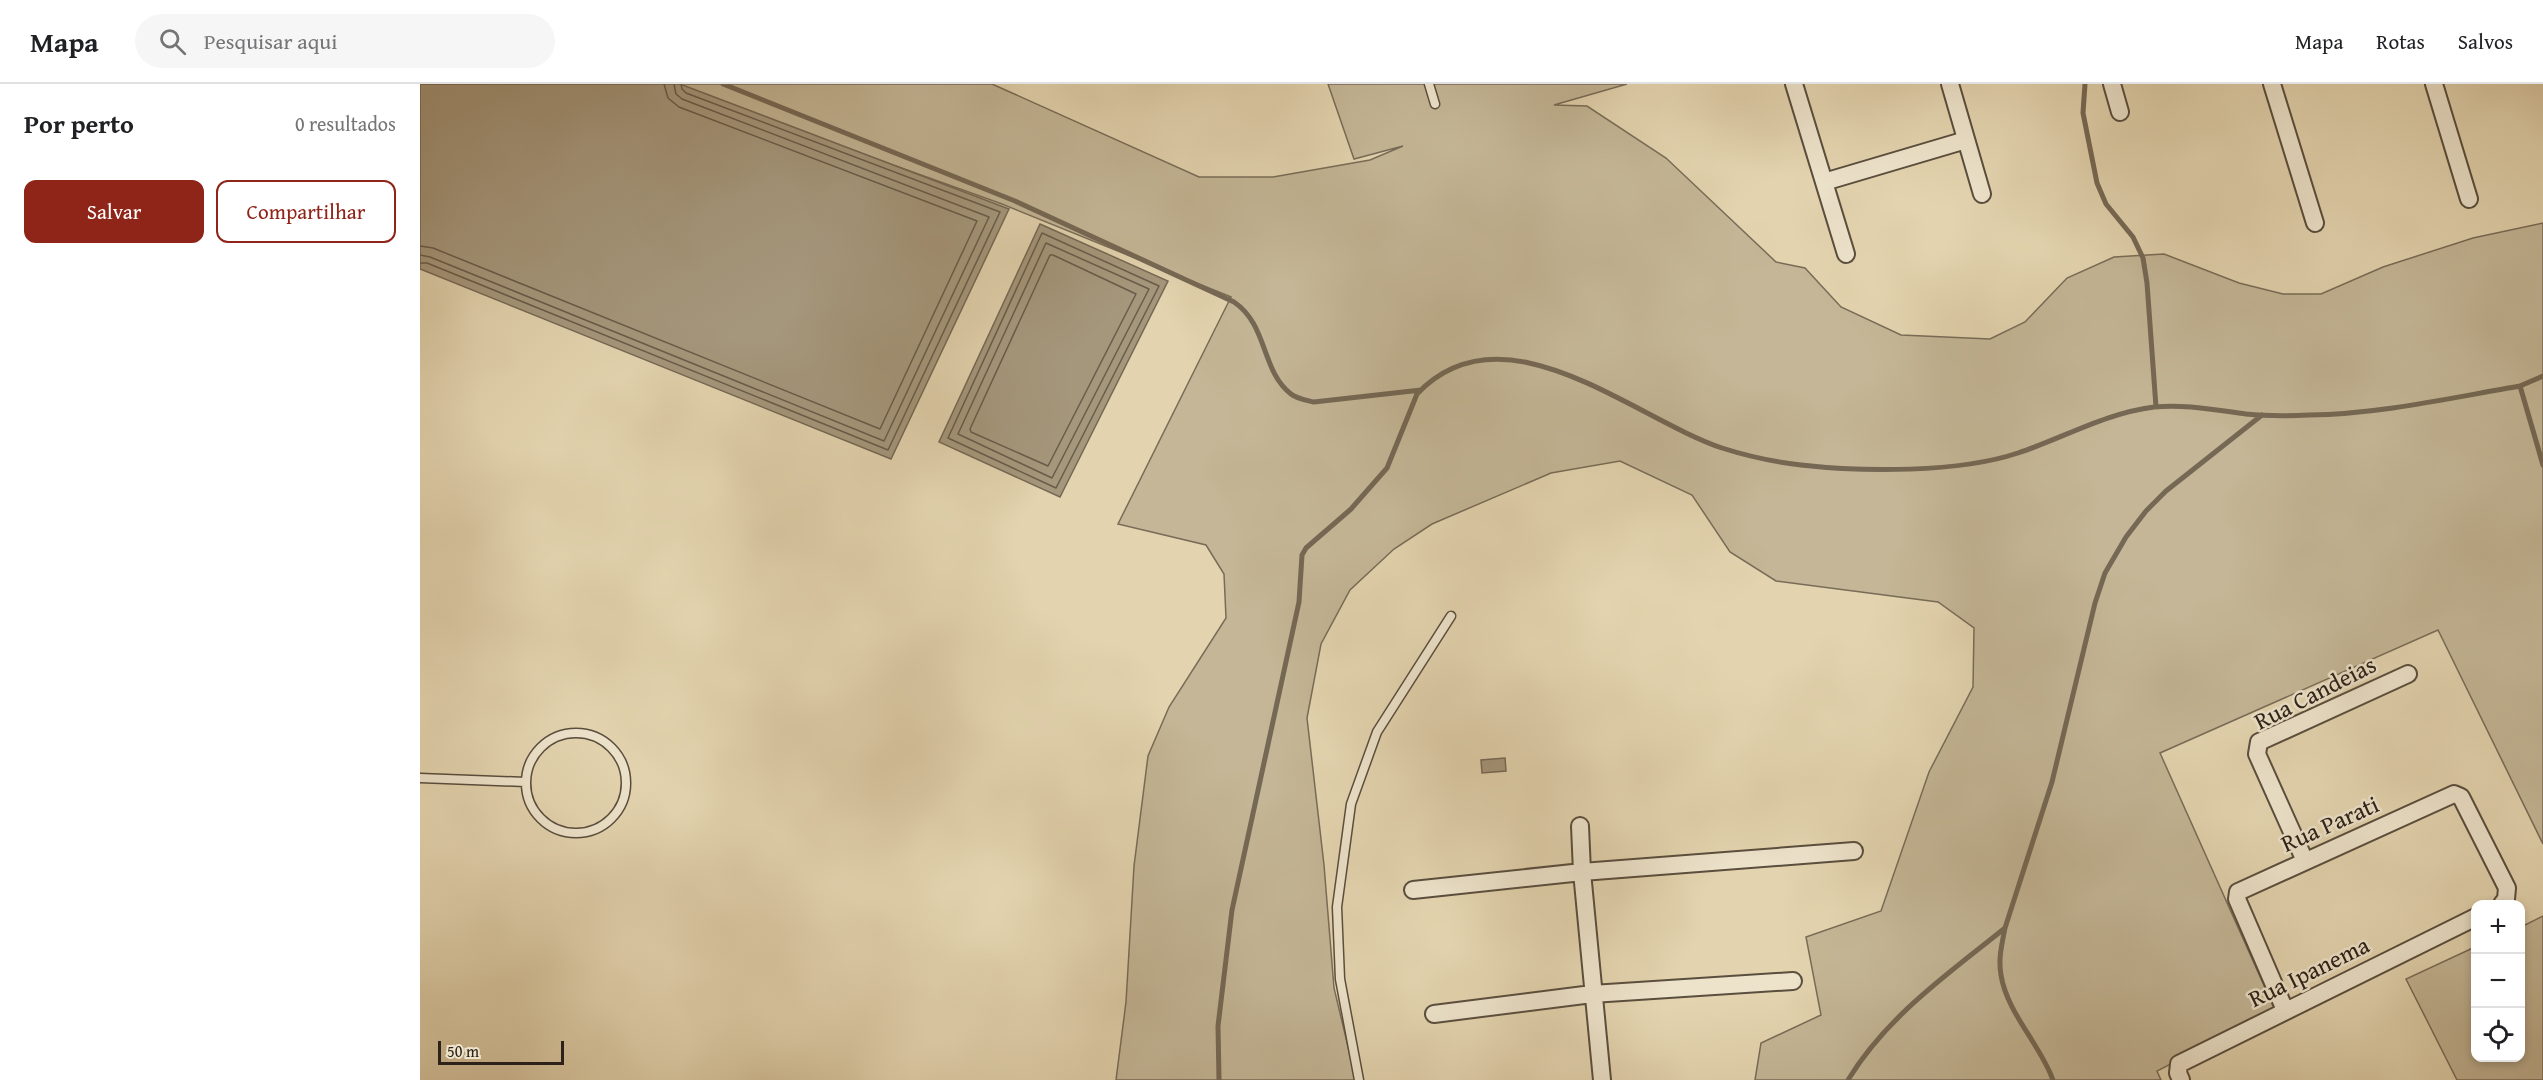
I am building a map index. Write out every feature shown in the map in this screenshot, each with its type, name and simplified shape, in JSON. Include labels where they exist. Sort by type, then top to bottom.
[{"type":"street","points":[[1794,84],[1846,254]]},
{"type":"street","points":[[1950,84],[1982,194]]},
{"type":"street","points":[[2112,84],[2121,112]]},
{"type":"street","points":[[2272,84],[2315,224]]},
{"type":"street","points":[[2433,84],[2469,200]]},
{"type":"street","points":[[1824,182],[1966,140]]},
{"type":"street","name":"Rua Candeias","points":[[2305,861],[2257,754],[2259,742],[2408,674]]},
{"type":"street","name":"Rua Parati","points":[[2285,1010],[2237,895],[2238,892],[2454,794],[2460,797],[2505,899]]},
{"type":"street","points":[[1580,826],[1592,994],[1602,1080]]},
{"type":"street","points":[[1413,890],[1582,872],[1854,851]]},
{"type":"street","name":"Rua Ipanema","points":[[2181,1080],[2177,1068],[2179,1064],[2471,920]]},
{"type":"street","points":[[1434,1014],[1592,994],[1792,981]]},
{"type":"lane","points":[[1429,84],[1435,104]]},
{"type":"lane","points":[[1359,1080],[1340,979],[1337,907],[1351,804],[1377,732],[1451,616]]},
{"type":"lane","points":[[573,733],[595,737],[614,750],[622,762],[626,777],[626,792],[621,806],[612,818],[600,827],[586,832],[571,833],[556,830],[534,811],[527,797],[525,782],[528,767],[535,754],[545,743],[559,736],[573,733]]},
{"type":"lane","points":[[420,778],[525,782]]},
{"type":"shaded area","points":[[667,84],[992,84],[1199,177],[1273,177],[1370,160],[1403,146],[1354,159],[1328,84],[1627,84],[1554,105],[1587,106],[1666,158],[1776,262],[1805,268],[1841,307],[1901,335],[1990,339],[2025,322],[2067,278],[2114,257],[2164,254],[2239,283],[2283,294],[2321,294],[2383,267],[2473,238],[2543,223],[2543,844],[2438,630],[2160,753],[2275,1010],[2157,1071],[2161,1080],[1755,1080],[1761,1043],[1821,1015],[1806,937],[1881,911],[1929,772],[1973,687],[1974,628],[1938,602],[1776,581],[1730,552],[1692,495],[1620,461],[1551,473],[1432,524],[1394,549],[1350,590],[1321,644],[1307,718],[1324,865],[1334,988],[1356,1080],[1116,1080],[1126,1002],[1134,866],[1148,756],[1169,707],[1226,618],[1224,574],[1206,545],[1118,524],[1231,297],[1002,204]]},
{"type":"shaded area","points":[[2543,916],[2543,1080],[2457,1080],[2406,979],[2471,949],[2471,1062],[2525,1062],[2525,925]]},
{"type":"water","points":[[420,84],[680,84],[1009,209],[891,459],[420,269]]},
{"type":"water","points":[[1040,224],[1168,281],[1060,497],[939,442]]},
{"type":"water","points":[[1505,758],[1506,771],[1482,773],[1481,760]]},
{"type":"waterway","points":[[723,84],[1015,201],[1234,302],[1253,323],[1281,384],[1296,397],[1314,402],[1421,390]]},
{"type":"waterway","points":[[2085,84],[2083,113],[2097,183],[2106,204],[2133,237],[2143,258],[2147,283],[2156,407]]},
{"type":"waterway","points":[[1219,1080],[1218,1026],[1232,910],[1299,602],[1302,555],[1306,548],[1351,509],[1387,468],[1417,394],[1451,369],[1489,359],[1528,363],[1569,375],[1722,448],[1801,465],[1881,470],[1939,467],[1994,460],[2119,415],[2154,407],[2189,407],[2246,414],[2293,416],[2362,412],[2520,386],[2543,376]]},
{"type":"waterway","points":[[2520,386],[2543,465]]},
{"type":"waterway","points":[[2053,1080],[2004,989],[2000,957],[2005,928],[2052,782],[2095,603],[2105,573],[2126,537],[2146,511],[2166,491],[2262,415]]},
{"type":"waterway","points":[[1848,1080],[1881,1036],[1900,1016],[1941,979],[2005,928]]}]
